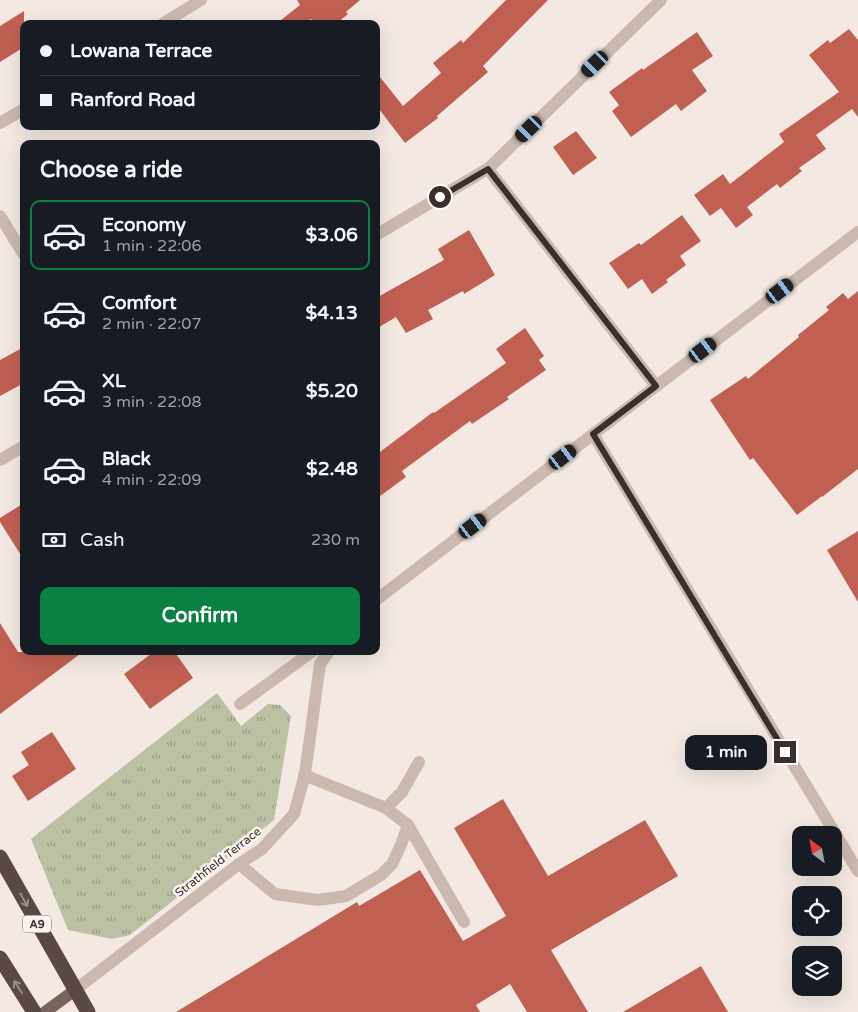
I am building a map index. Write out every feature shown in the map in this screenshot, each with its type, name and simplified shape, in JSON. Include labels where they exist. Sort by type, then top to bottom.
[{"type":"highway","name":"A9","points":[[0,857],[88,1012]]},
{"type":"highway","points":[[0,980],[1,959]]},
{"type":"highway","points":[[1,959],[34,1012]]},
{"type":"main road","name":"Strathfield Terrace","points":[[45,1012],[75,990]]},
{"type":"street","points":[[168,20],[201,0]]},
{"type":"street","points":[[380,233],[488,169],[661,0]]},
{"type":"street","points":[[0,123],[20,111]]},
{"type":"street","points":[[488,169],[656,386]]},
{"type":"street","points":[[0,216],[20,248]]},
{"type":"street","points":[[380,597],[858,232]]},
{"type":"street","points":[[593,434],[858,871]]},
{"type":"street","points":[[0,460],[20,448]]},
{"type":"street","points":[[240,704],[307,655]]},
{"type":"street","name":"Strathfield Terrace","points":[[75,990],[239,864],[262,849],[294,814],[304,774],[320,664],[326,655]]},
{"type":"street","points":[[386,808],[402,792],[419,762]]},
{"type":"street","points":[[304,774],[386,808],[408,825],[464,922]]},
{"type":"street","points":[[239,864],[275,894],[318,900],[346,896],[381,875],[392,864],[408,825]]},
{"type":"green space","points":[[217,693],[241,726],[268,704],[280,705],[291,716],[274,820],[130,935],[112,939],[68,930],[31,839]]},
{"type":"building","points":[[297,0],[360,0],[346,12],[348,14],[341,20],[281,20],[300,5]]},
{"type":"building","points":[[506,0],[548,0],[483,66],[488,72],[437,116],[438,118],[405,143],[380,110],[380,77],[403,106],[441,73],[433,63],[461,40],[463,43]]},
{"type":"building","points":[[24,11],[24,20],[20,20],[20,50],[0,62],[0,26]]},
{"type":"building","points":[[849,29],[858,40],[858,117],[852,109],[816,135],[826,149],[799,168],[802,171],[780,188],[777,184],[747,207],[753,215],[736,228],[721,208],[710,216],[694,195],[723,174],[730,184],[784,142],[779,134],[839,92],[809,55],[828,40],[830,43]]},
{"type":"building","points":[[697,32],[713,56],[692,70],[707,91],[681,111],[676,104],[631,137],[612,111],[619,105],[609,92]]},
{"type":"building","points":[[576,131],[597,158],[573,175],[553,147]]},
{"type":"building","points":[[682,215],[701,241],[680,256],[686,265],[666,280],[668,282],[652,294],[642,279],[628,289],[609,263],[639,243],[641,245]]},
{"type":"building","points":[[469,230],[495,275],[464,294],[463,291],[428,310],[433,319],[406,333],[396,317],[380,327],[380,296],[444,260],[438,249]]},
{"type":"building","points":[[858,291],[858,469],[797,515],[753,458],[750,460],[710,400],[746,376],[748,379],[829,310],[826,307],[843,293],[848,299]]},
{"type":"building","points":[[525,328],[544,356],[539,360],[546,370],[507,397],[509,399],[472,424],[470,421],[402,471],[406,477],[380,496],[380,452],[433,412],[506,363],[496,349]]},
{"type":"building","points":[[20,349],[20,385],[0,396],[0,360]]},
{"type":"building","points":[[20,506],[20,554],[0,522],[0,518]]},
{"type":"building","points":[[858,531],[858,602],[827,550]]},
{"type":"building","points":[[0,623],[18,652],[20,652],[20,655],[79,655],[0,714]]},
{"type":"building","points":[[150,655],[177,655],[193,678],[150,709],[124,674]]},
{"type":"building","points":[[52,732],[76,769],[28,801],[12,776],[29,765],[21,752]]},
{"type":"building","points":[[503,799],[548,876],[645,820],[678,876],[551,950],[588,1012],[527,1012],[510,984],[476,1005],[480,1012],[176,1012],[357,902],[359,906],[420,870],[463,941],[506,916],[454,828]]},
{"type":"building","points":[[701,966],[728,1012],[623,1012]]},
{"type":"route","points":[[440,197],[488,169],[656,386],[593,434],[785,752]]}]
